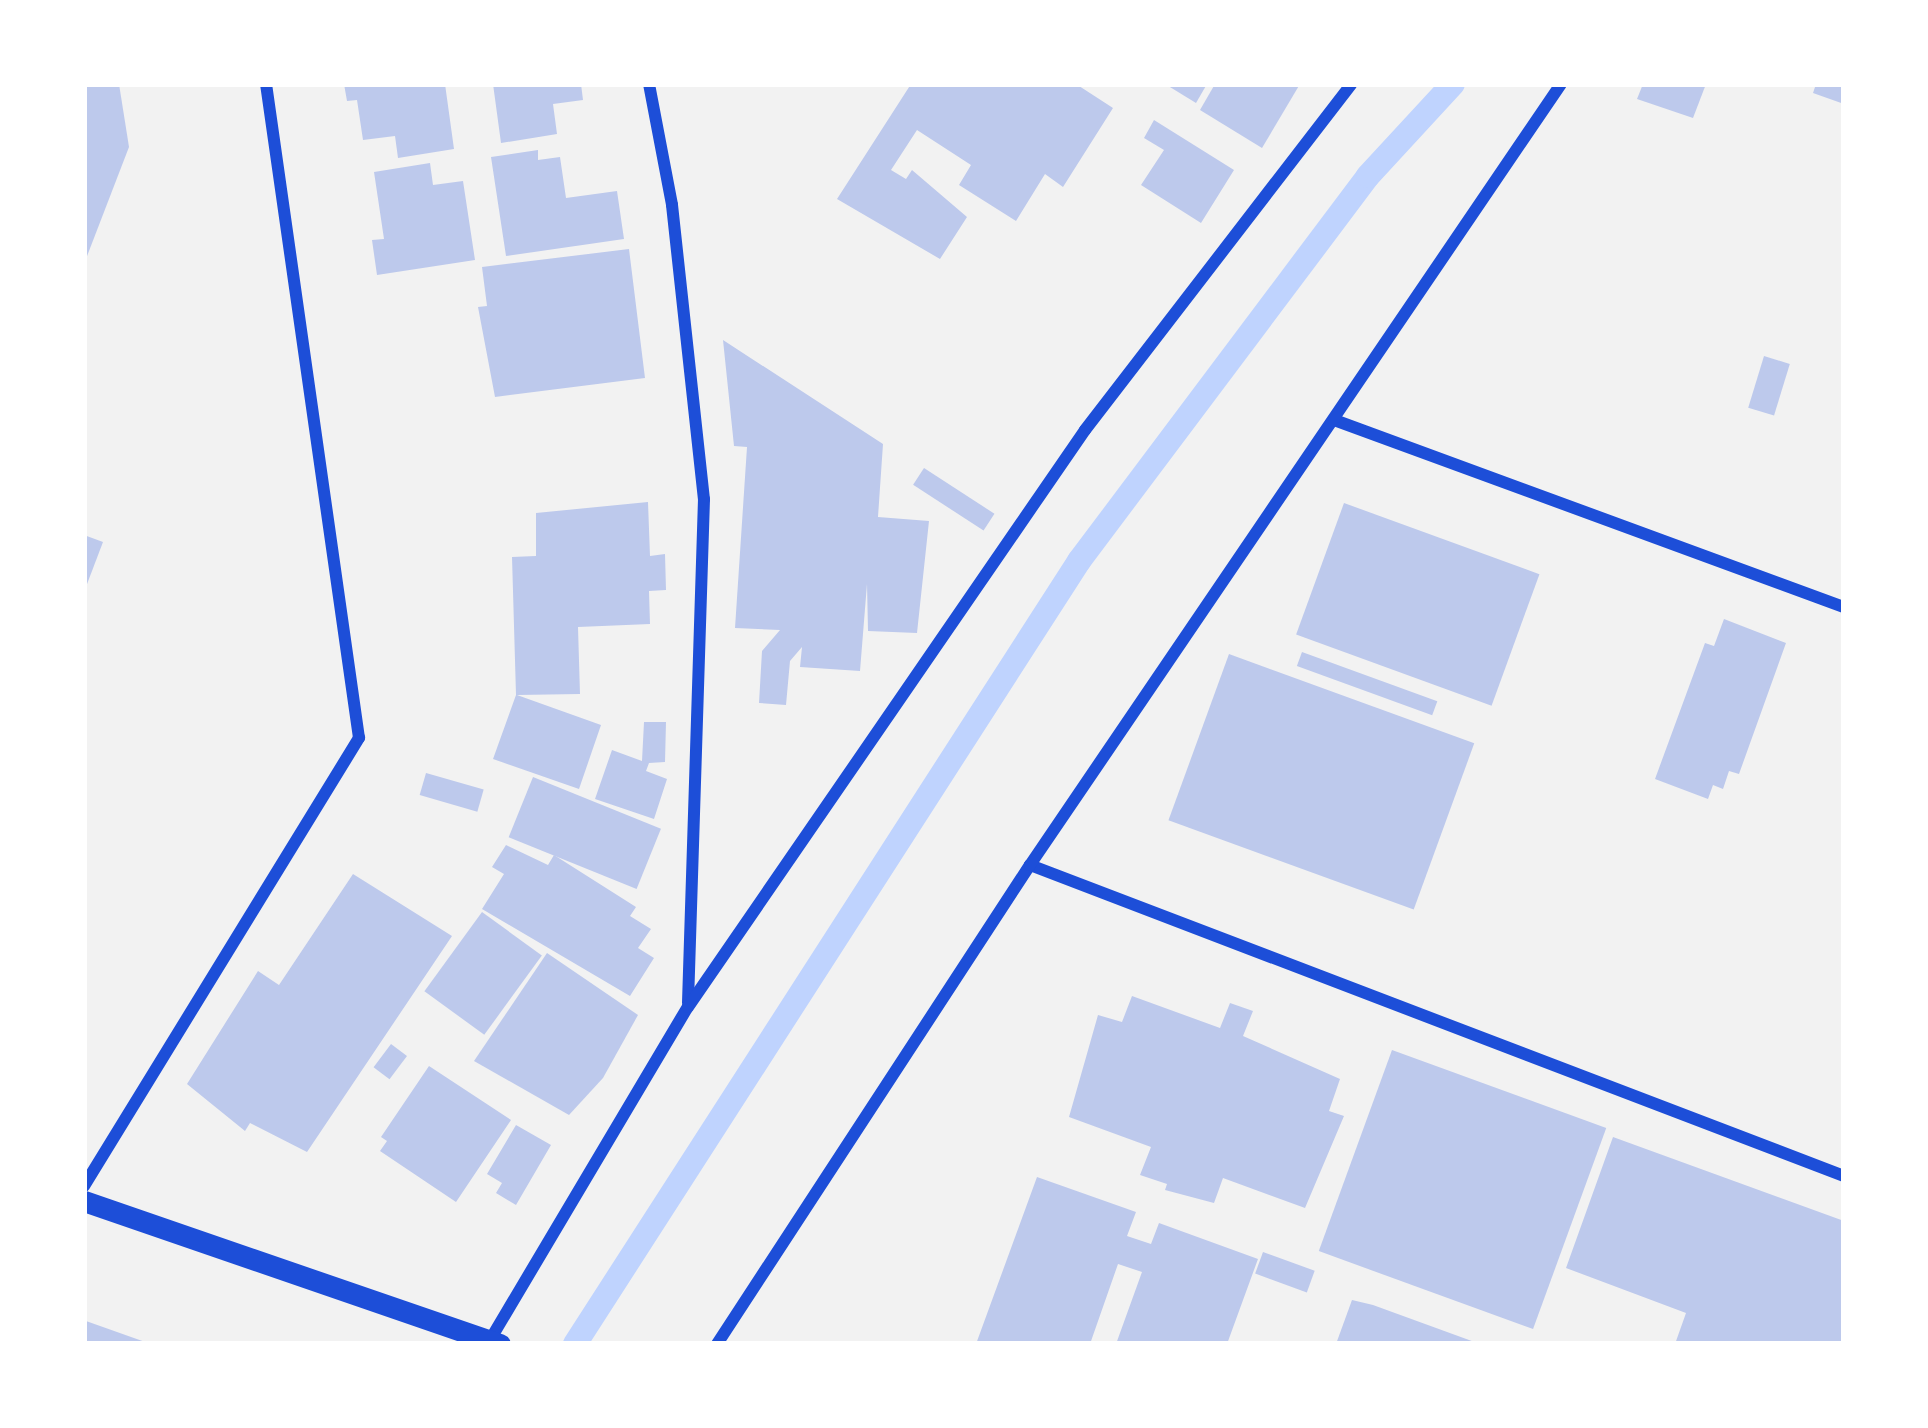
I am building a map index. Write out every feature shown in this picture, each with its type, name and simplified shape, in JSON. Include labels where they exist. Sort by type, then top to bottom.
[{"type":"street","points":[[84,1186],[359,738],[266,84]]},
{"type":"street","points":[[650,84],[672,206],[704,500],[688,1007]]},
{"type":"street","points":[[84,1201],[495,1342],[688,1007],[1085,430],[1352,84]]},
{"type":"street","points":[[717,1344],[1030,865],[1337,421],[1561,84]]},
{"type":"street","points":[[1337,421],[1844,607]]},
{"type":"street","points":[[1030,865],[1844,1176]]},
{"type":"building","points":[[84,84],[119,84],[129,147],[84,264]]},
{"type":"building","points":[[344,84],[445,84],[454,149],[398,158],[395,136],[363,140],[357,100],[347,101]]},
{"type":"building","points":[[493,84],[581,84],[583,100],[553,104],[557,134],[501,143]]},
{"type":"building","points":[[911,84],[1076,84],[1113,108],[1063,187],[1045,174],[1016,221],[959,185],[971,165],[917,130],[891,170],[906,179],[912,170],[967,217],[940,259],[837,199]]},
{"type":"building","points":[[1165,84],[1207,84],[1196,103]]},
{"type":"building","points":[[1215,84],[1300,84],[1262,148],[1200,110]]},
{"type":"building","points":[[1643,84],[1706,84],[1693,118],[1637,99]]},
{"type":"building","points":[[1816,84],[1844,84],[1844,104],[1813,93]]},
{"type":"building","points":[[1154,120],[1234,170],[1201,223],[1141,185],[1164,150],[1144,138]]},
{"type":"building","points":[[538,150],[538,160],[560,157],[566,198],[617,191],[624,239],[506,256],[491,157]]},
{"type":"building","points":[[430,163],[433,185],[463,181],[475,260],[377,275],[372,240],[384,239],[374,172]]},
{"type":"building","points":[[629,249],[645,378],[495,397],[478,307],[487,306],[482,267]]},
{"type":"building","points":[[723,340],[883,444],[878,517],[929,521],[917,633],[868,631],[867,584],[860,671],[800,667],[802,647],[790,661],[786,705],[759,703],[762,651],[780,630],[735,628],[747,447],[734,446]]},
{"type":"building","points":[[1764,356],[1790,364],[1774,416],[1748,408]]},
{"type":"building","points":[[924,468],[994,514],[984,531],[913,485]]},
{"type":"building","points":[[648,502],[650,556],[665,554],[666,590],[649,591],[650,624],[578,627],[580,694],[517,695],[601,725],[579,789],[493,759],[516,695],[512,557],[536,556],[536,513]]},
{"type":"building","points":[[1344,503],[1539,574],[1492,706],[1296,635]]},
{"type":"building","points":[[84,535],[103,542],[84,592]]},
{"type":"building","points":[[1724,619],[1786,643],[1739,774],[1729,771],[1723,789],[1713,785],[1708,799],[1655,779],[1705,643],[1714,646]]},
{"type":"building","points":[[1302,652],[1437,701],[1432,715],[1297,666]]},
{"type":"building","points":[[1229,654],[1474,743],[1414,910],[1168,820]]},
{"type":"building","points":[[644,722],[666,722],[665,762],[649,763],[646,771],[667,779],[654,819],[595,799],[612,750],[642,761]]},
{"type":"building","points":[[426,773],[484,790],[477,812],[420,795]]},
{"type":"building","points":[[533,777],[661,829],[637,889],[509,837]]},
{"type":"building","points":[[506,845],[548,865],[554,855],[636,907],[630,916],[651,929],[638,948],[654,958],[630,996],[482,909],[504,874],[492,867]]},
{"type":"building","points":[[353,874],[452,936],[307,1152],[250,1123],[245,1131],[187,1084],[258,971],[279,985]]},
{"type":"building","points":[[482,912],[542,955],[484,1035],[424,991]]},
{"type":"building","points":[[547,953],[638,1015],[603,1078],[569,1115],[474,1061]]},
{"type":"building","points":[[1132,996],[1220,1028],[1230,1003],[1253,1011],[1243,1036],[1340,1079],[1329,1111],[1344,1116],[1305,1208],[1223,1178],[1214,1203],[1165,1190],[1167,1184],[1140,1175],[1151,1147],[1069,1117],[1098,1015],[1122,1022]]},
{"type":"building","points":[[391,1044],[407,1056],[390,1079],[374,1067]]},
{"type":"building","points":[[1392,1050],[1606,1128],[1533,1329],[1319,1251]]},
{"type":"building","points":[[429,1066],[511,1120],[456,1202],[380,1151],[387,1141],[381,1137]]},
{"type":"building","points":[[516,1125],[551,1145],[516,1205],[496,1193],[502,1183],[487,1174]]},
{"type":"building","points":[[1613,1137],[1844,1221],[1844,1344],[1675,1344],[1686,1313],[1566,1268]]},
{"type":"building","points":[[1037,1177],[1136,1212],[1127,1236],[1151,1244],[1159,1223],[1258,1259],[1227,1344],[1116,1344],[1142,1272],[1118,1264],[1090,1344],[976,1344]]},
{"type":"building","points":[[1263,1252],[1315,1271],[1307,1292],[1255,1274]]},
{"type":"building","points":[[1352,1300],[1373,1305],[1480,1344],[1336,1344]]},
{"type":"building","points":[[86,1321],[148,1343],[148,1344],[84,1344]]},
{"type":"waterway","points":[[575,1344],[1079,561],[1368,176],[1453,84]]}]
